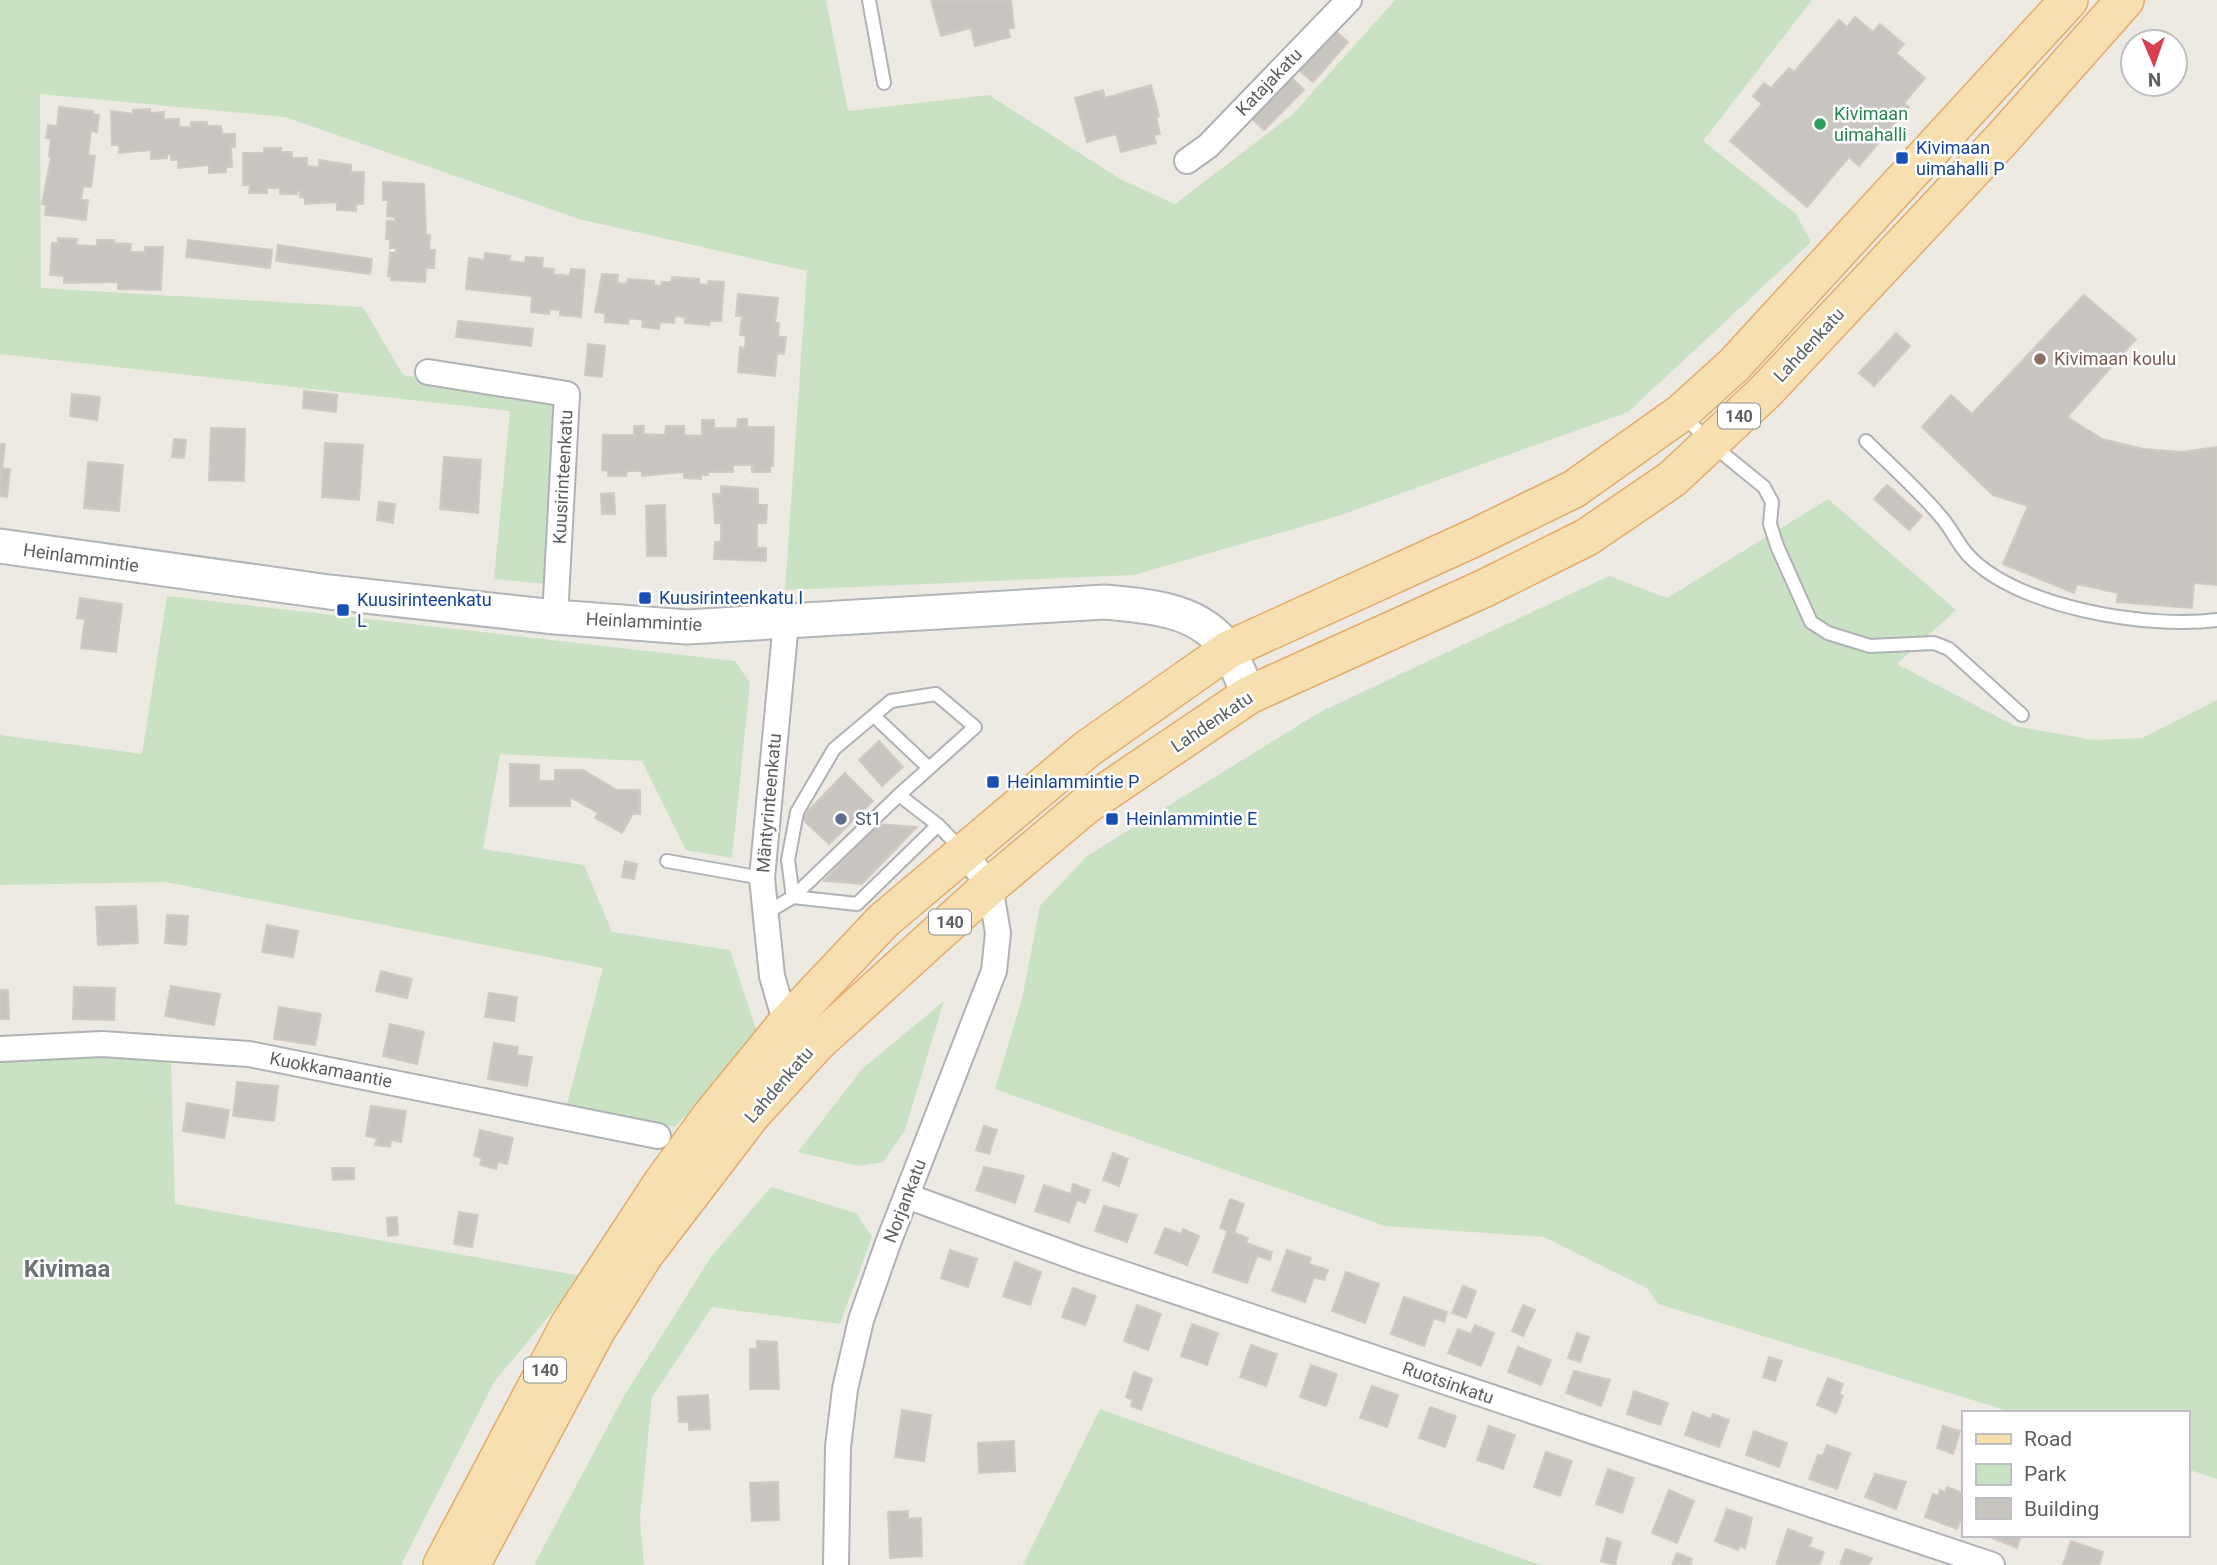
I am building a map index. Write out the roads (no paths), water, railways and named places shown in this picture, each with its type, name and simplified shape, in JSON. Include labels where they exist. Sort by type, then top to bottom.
[{"type":"main road","name":"Lahdenkatu","points":[[471,1565],[674,1190],[711,1116],[786,1024],[883,921],[1087,749],[1228,650],[1476,537],[1574,489],[1681,413],[1743,356],[2069,0]]},
{"type":"main road","name":"Lahdenkatu","points":[[442,1565],[569,1325],[674,1190],[752,1114],[818,1042],[989,886],[1085,806],[1249,695],[1485,588],[1587,537],[1672,479],[1794,362],[2002,139],[2125,0]]},
{"type":"street","name":"Katajakatu","points":[[1187,161],[1208,146],[1349,0]]},
{"type":"street","name":"Kuusirinteenkatu","points":[[428,372],[567,394],[555,617]]},
{"type":"street","name":"Heinlammintie","points":[[0,546],[329,592],[555,617],[687,626],[1105,602],[1156,607],[1185,616],[1209,629],[1228,650],[1249,695]]},
{"type":"street","name":"Mäntyrinteenkatu","points":[[786,622],[762,878],[772,976],[786,1024]]},
{"type":"street","name":"Norjankatu","points":[[836,1565],[838,1447],[845,1389],[861,1320],[994,971],[998,933],[989,886],[964,853]]},
{"type":"street","name":"Kuokkamaantie","points":[[0,1049],[102,1044],[249,1054],[658,1136]]},
{"type":"street","name":"Ruotsinkatu","points":[[907,1196],[1091,1263],[1992,1565]]},
{"type":"lane","points":[[869,0],[884,83]]},
{"type":"lane","points":[[1681,413],[1710,443],[1764,487],[1772,502],[1770,524],[1790,582],[1811,622],[1828,633],[1870,646],[1934,643],[1949,649],[2022,715]]},
{"type":"lane","points":[[1866,440],[1941,516],[1968,555],[1987,571],[2062,604],[2112,617],[2159,623],[2217,620]]},
{"type":"lane","points":[[766,913],[793,898],[899,795],[975,727],[936,694],[891,701],[834,749],[797,812],[788,860],[793,898]]},
{"type":"lane","points":[[874,716],[929,768]]},
{"type":"lane","points":[[899,795],[938,825],[964,853]]},
{"type":"lane","points":[[793,898],[857,904],[938,825]]},
{"type":"lane","points":[[667,861],[762,878]]},
{"type":"place","name":"Kivimaan uimahalli","points":[[1820,124]]},
{"type":"place","name":"Kivimaan uimahalli P","points":[[1902,158]]},
{"type":"place","name":"Kivimaan koulu","points":[[2040,359]]},
{"type":"place","name":"Kuusirinteenkatu I","points":[[645,598]]},
{"type":"place","name":"Kuusirinteenkatu L","points":[[343,610]]},
{"type":"place","name":"Heinlammintie P","points":[[993,782]]},
{"type":"place","name":"St1","points":[[841,819]]},
{"type":"place","name":"Heinlammintie E","points":[[1112,819]]},
{"type":"district","name":"Kivimaa","points":[[67,1269]]}]
